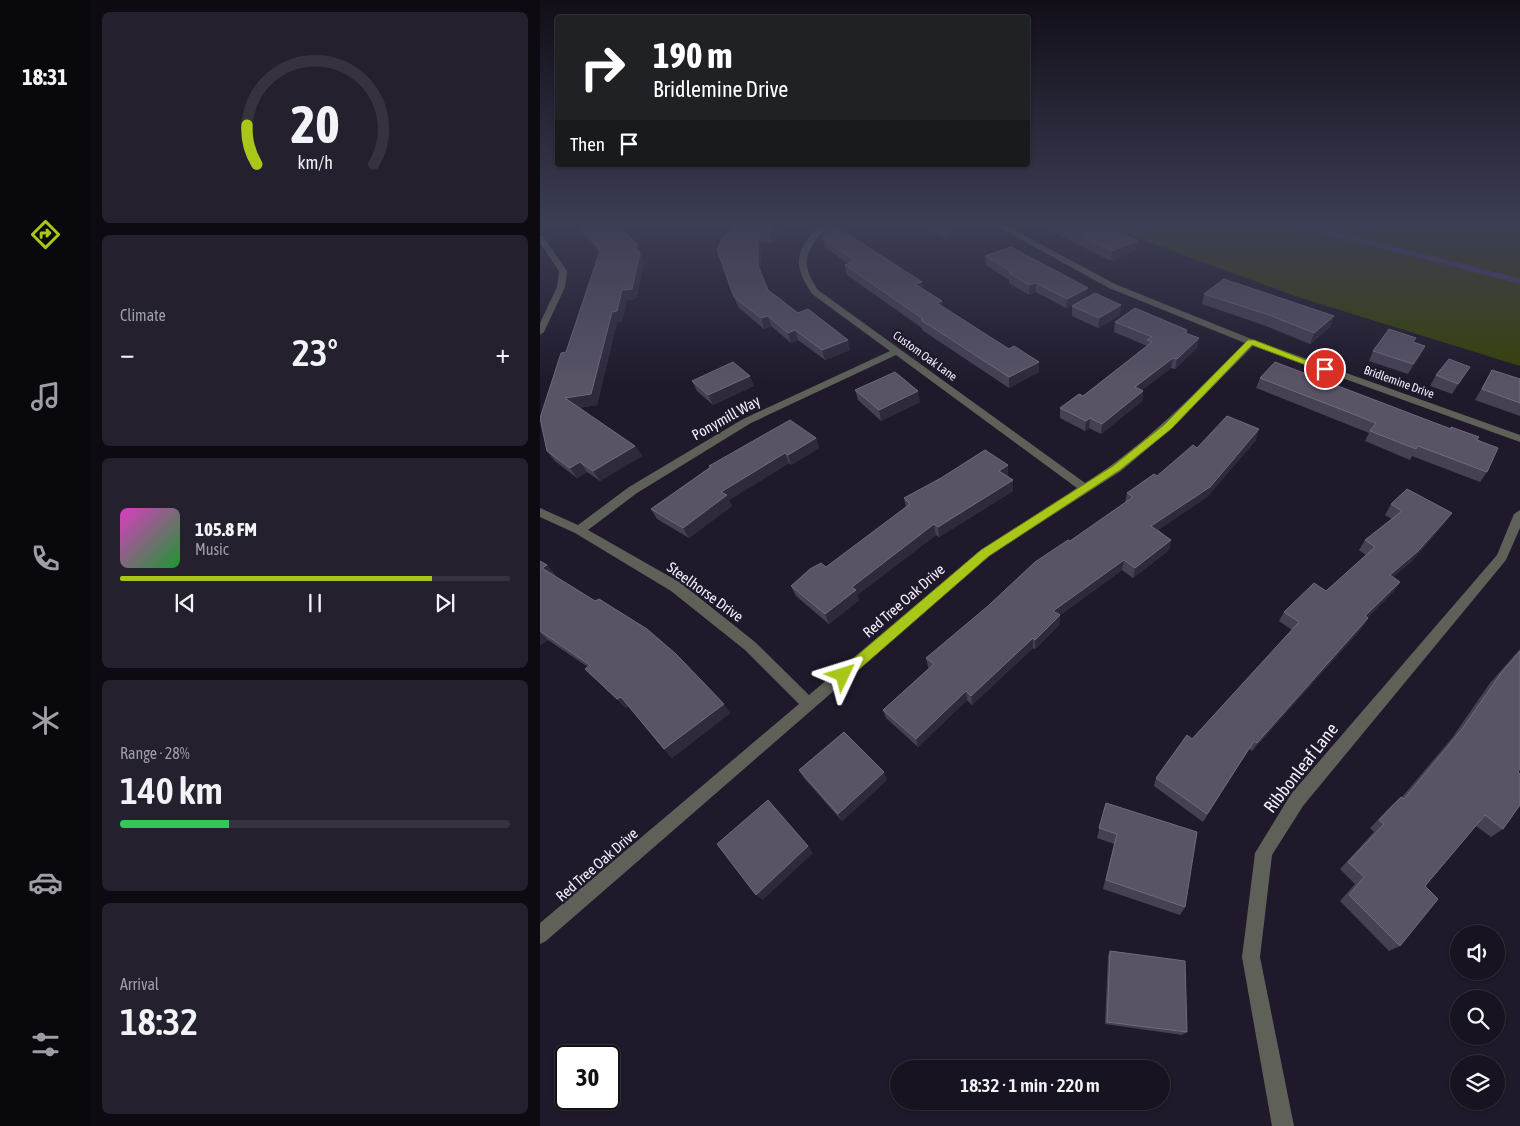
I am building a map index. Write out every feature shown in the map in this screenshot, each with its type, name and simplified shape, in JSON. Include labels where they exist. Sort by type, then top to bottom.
[{"type":"street","points":[[540,332],[561,287],[562,277]]},
{"type":"street","name":"Custom Oak Lane","points":[[804,277],[815,292],[1084,488]]},
{"type":"street","name":"Bridlemine Drive","points":[[1094,277],[1112,286],[1251,342],[1520,439]]},
{"type":"street","name":"Red Tree Oak Drive","points":[[540,935],[985,553],[1117,468],[1167,427],[1251,342]]},
{"type":"street","name":"Ponymill Way","points":[[579,530],[633,490],[747,421],[898,351]]},
{"type":"street","name":"Steelhorse Drive","points":[[540,512],[579,530],[676,587],[750,646],[809,704]]},
{"type":"street","name":"Ribbonleaf Lane","points":[[1283,1126],[1251,957],[1264,852],[1297,800],[1502,557],[1520,514]]},
{"type":"green space","points":[[1242,277],[1520,277],[1520,366],[1301,298]]},
{"type":"building","points":[[591,277],[635,277],[632,289],[622,290],[617,311],[612,312],[591,394],[565,398],[635,446],[593,471],[580,462],[570,468],[547,451],[540,418],[561,353],[566,352]]},
{"type":"building","points":[[727,277],[762,277],[768,290],[798,313],[808,309],[848,340],[822,350],[795,330],[788,333],[768,316],[761,318],[734,297]]},
{"type":"building","points":[[862,277],[914,277],[922,282],[915,284],[942,301],[937,303],[1009,349],[1014,346],[1039,362],[1009,377],[921,320],[923,319]]},
{"type":"building","points":[[1015,277],[1066,277],[1088,288],[1067,299],[1036,283],[1029,285]]},
{"type":"building","points":[[1224,279],[1334,316],[1314,333],[1269,315],[1204,294]]},
{"type":"building","points":[[1095,293],[1121,305],[1099,318],[1072,306]]},
{"type":"building","points":[[1135,308],[1187,330],[1185,333],[1199,338],[1177,359],[1173,358],[1135,387],[1143,391],[1102,424],[1090,418],[1086,421],[1060,408],[1079,394],[1083,396],[1152,342],[1147,340],[1152,337],[1115,322]]},
{"type":"building","points":[[1389,329],[1416,338],[1413,342],[1425,346],[1413,364],[1373,351]]},
{"type":"building","points":[[1449,359],[1470,367],[1458,384],[1436,375]]},
{"type":"building","points":[[733,362],[750,376],[708,395],[692,381]]},
{"type":"building","points":[[1275,362],[1451,429],[1451,427],[1479,437],[1477,440],[1498,448],[1487,472],[1418,446],[1416,449],[1370,431],[1376,423],[1260,378]]},
{"type":"building","points":[[1492,370],[1520,379],[1520,403],[1482,389]]},
{"type":"building","points":[[895,372],[918,391],[879,410],[855,390]]},
{"type":"building","points":[[1227,416],[1259,429],[1210,487],[1151,526],[1171,540],[1135,568],[1124,560],[1053,611],[1060,615],[1035,640],[1033,638],[971,696],[966,691],[916,739],[883,710],[934,664],[926,658],[988,606],[1035,562],[1068,540],[1070,541],[1133,497],[1127,493],[1154,474],[1157,476],[1193,445],[1197,448]]},
{"type":"building","points":[[790,420],[816,438],[788,455],[785,453],[721,492],[727,495],[683,528],[651,509],[711,467],[709,466]]},
{"type":"building","points":[[985,450],[1008,465],[999,471],[1013,480],[938,527],[934,524],[852,587],[856,590],[825,614],[791,586],[810,569],[821,563],[826,567],[910,504],[904,498],[941,478]]},
{"type":"building","points":[[1407,489],[1452,513],[1418,551],[1390,575],[1400,582],[1365,616],[1368,618],[1257,743],[1254,741],[1207,814],[1156,778],[1187,735],[1192,739],[1299,622],[1284,612],[1314,583],[1326,591],[1375,547],[1365,540],[1402,511],[1391,504]]},
{"type":"building","points":[[540,561],[547,565],[542,568],[595,601],[599,599],[647,629],[676,654],[724,704],[664,749],[621,697],[617,699],[585,669],[590,665],[540,631]]},
{"type":"building","points":[[1520,651],[1520,769],[1518,772],[1520,774],[1520,805],[1503,829],[1485,815],[1425,886],[1438,899],[1400,946],[1349,895],[1364,877],[1348,862],[1384,824],[1379,820],[1401,797],[1404,799],[1462,729],[1501,673]]},
{"type":"building","points":[[844,732],[884,772],[838,814],[799,770]]},
{"type":"building","points":[[768,800],[808,846],[756,895],[717,844]]},
{"type":"building","points":[[1106,803],[1197,832],[1185,907],[1106,880],[1117,834],[1099,828]]},
{"type":"building","points":[[1110,951],[1185,961],[1187,1032],[1107,1022]]},
{"type":"waterway","points":[[1502,277],[1520,281]]},
{"type":"route","points":[[843,675],[985,553],[1117,468],[1167,427],[1251,342],[1325,369]]}]
